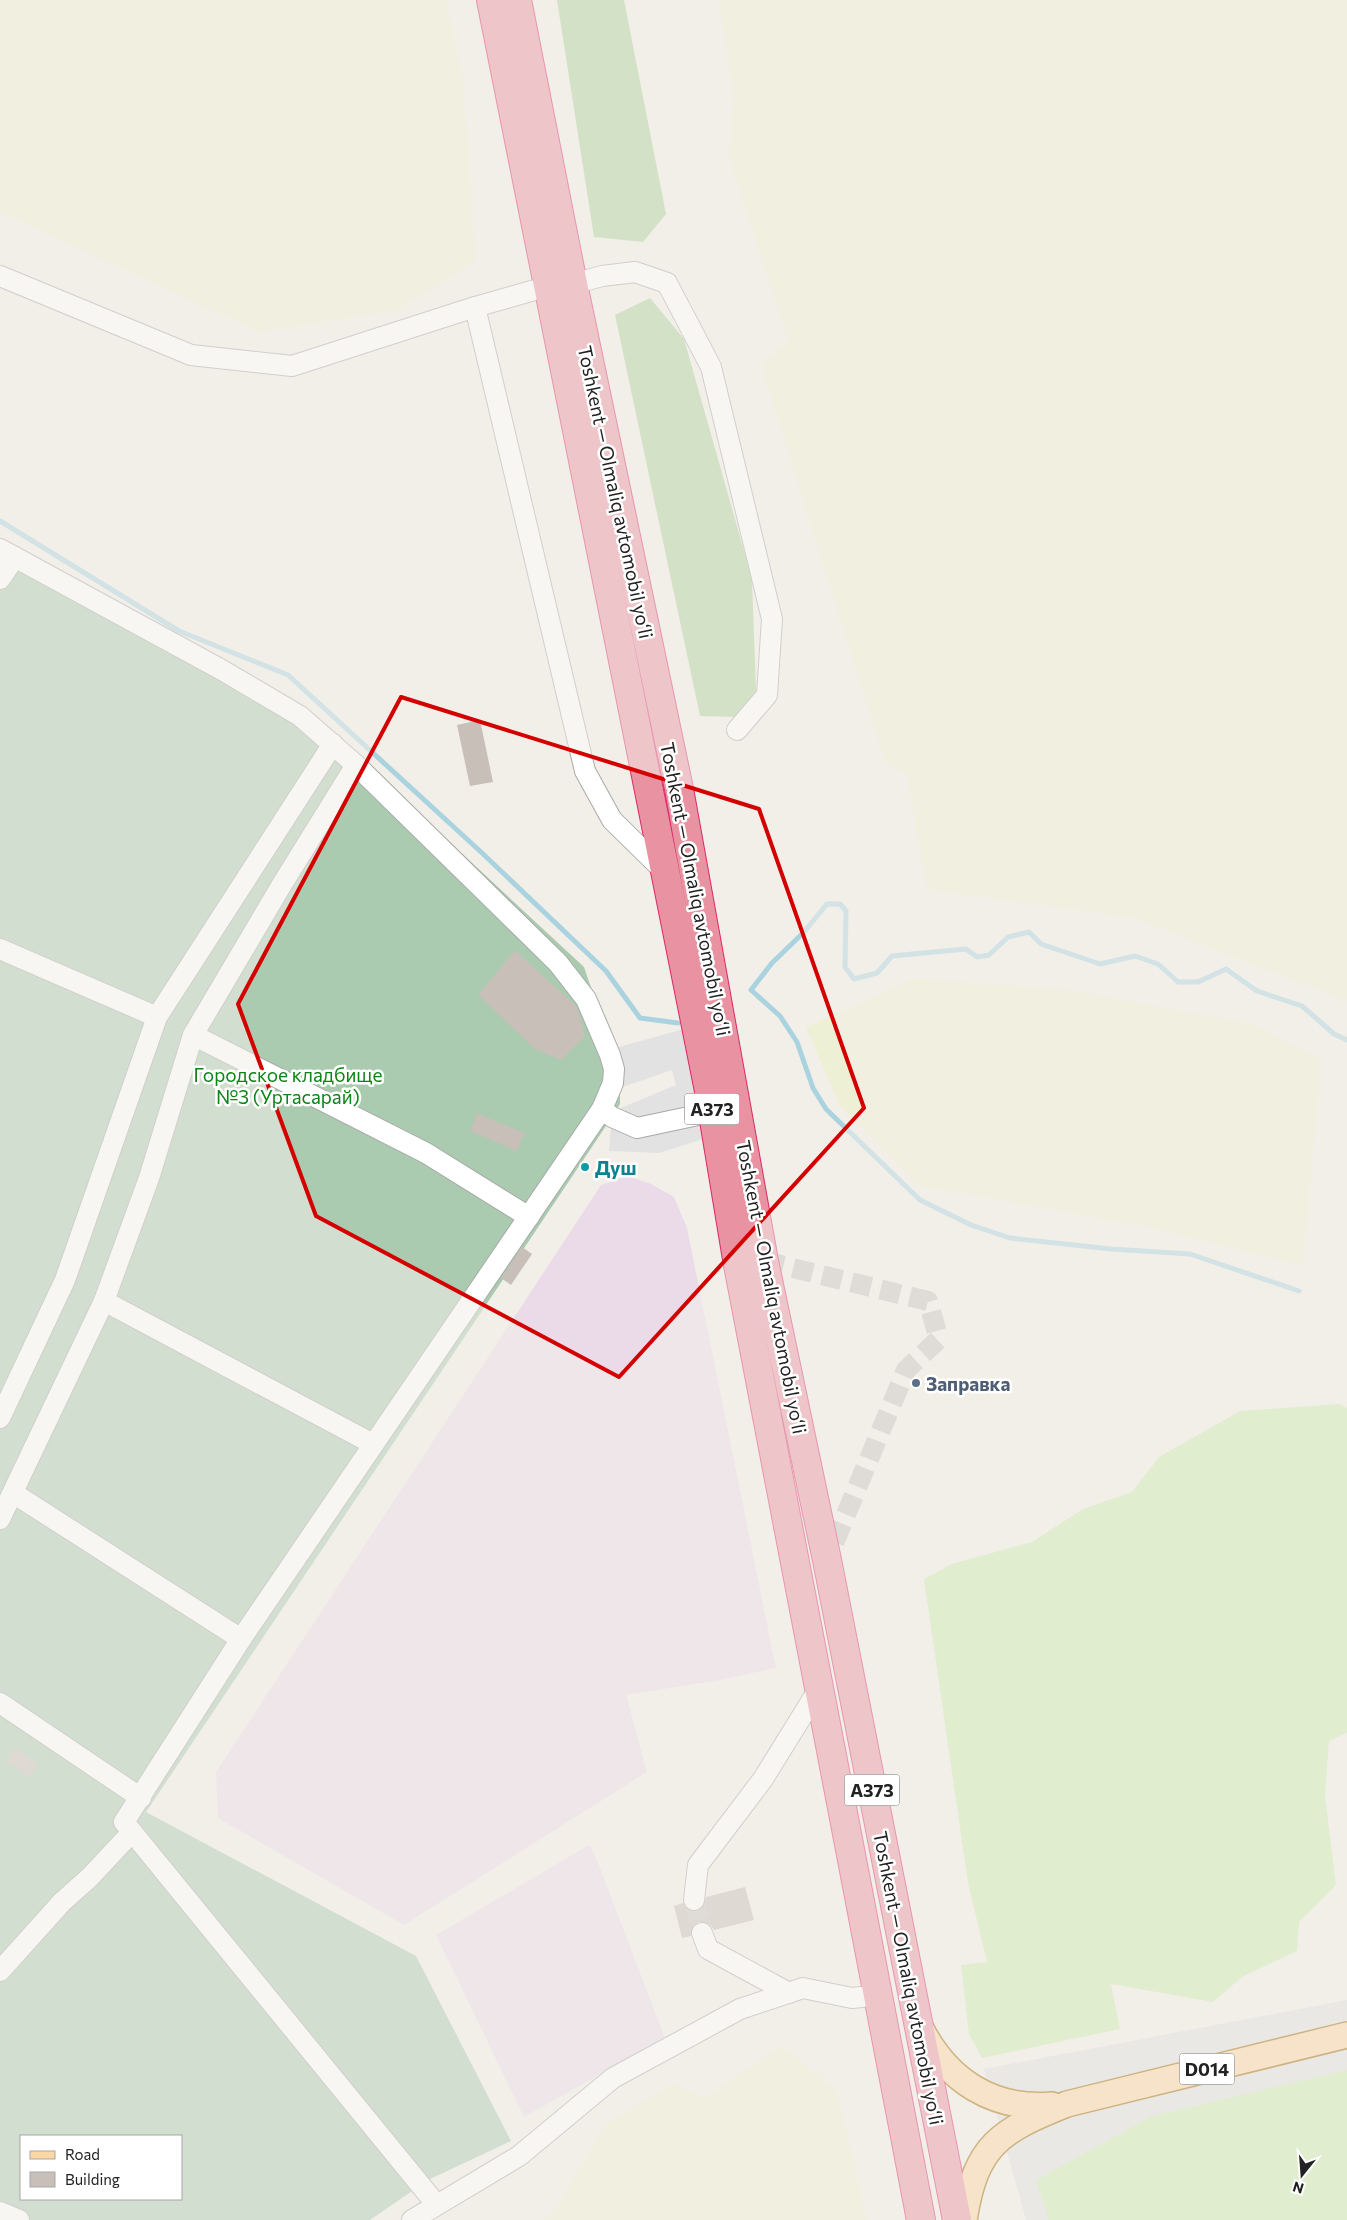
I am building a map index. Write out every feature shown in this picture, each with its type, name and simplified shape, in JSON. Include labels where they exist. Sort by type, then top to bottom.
[{"type":"highway","name":"Toshkent — Olmaliq avtomobil yo‘li","points":[[492,0],[679,789],[764,1261],[827,1560],[957,2220]]},
{"type":"highway","name":"Toshkent — Olmaliq avtomobil yo‘li","points":[[517,0],[561,285],[666,872],[712,1112],[738,1266],[880,1995],[921,2220]]},
{"type":"main road","name":"D014","points":[[917,2020],[941,2062],[975,2091],[997,2101],[1021,2106],[1067,2104]]},
{"type":"main road","name":"D014","points":[[964,2220],[976,2171],[988,2149],[1014,2127],[1067,2104],[1347,2034]]},
{"type":"street","points":[[0,276],[190,355],[292,366],[475,308],[561,285],[602,276],[634,272],[667,283],[711,367],[772,619],[767,696],[737,730]]},
{"type":"street","points":[[475,308],[585,772],[612,820],[666,872]]},
{"type":"street","points":[[0,579],[7,553],[300,716],[356,765],[558,963],[586,999],[614,1069],[613,1083],[602,1109],[241,1639],[124,1822],[436,2204]]},
{"type":"street","points":[[0,1418],[65,1280],[156,1017],[333,744]]},
{"type":"street","points":[[0,1519],[104,1301],[149,1178],[193,1035],[281,886],[356,765]]},
{"type":"street","points":[[0,950],[156,1017]]},
{"type":"street","points":[[193,1035],[426,1153],[529,1217]]},
{"type":"street","points":[[602,1109],[612,1117],[637,1128],[712,1112]]},
{"type":"street","points":[[104,1301],[373,1444]]},
{"type":"street","points":[[13,1493],[241,1639]]},
{"type":"street","points":[[694,1900],[698,1865],[763,1778],[820,1686]]},
{"type":"street","points":[[0,1704],[141,1798]]},
{"type":"street","points":[[0,1971],[62,1902],[90,1877],[132,1832]]},
{"type":"street","points":[[702,1933],[708,1949],[789,1993]]},
{"type":"street","points":[[412,2220],[519,2156],[613,2078],[740,2009],[803,1988],[852,1998],[880,1995]]},
{"type":"street","points":[[0,2212],[19,2220]]},
{"type":"highlighted area","points":[[401,697],[759,809],[864,1108],[619,1377],[316,1216],[238,1004]]},
{"type":"shaded area","points":[[684,1029],[703,1139],[659,1153],[609,1151],[611,1123],[621,1108],[676,1085],[672,1070],[620,1088],[612,1049]]},
{"type":"shaded area","points":[[627,1176],[651,1184],[674,1197],[687,1228],[776,1668],[720,1680],[626,1695],[647,1772],[404,1925],[218,1818],[216,1772],[601,1185]]},
{"type":"shaded area","points":[[589,1845],[595,1855],[665,2038],[524,2117],[436,1935]]},
{"type":"shaded area","points":[[1347,2000],[1347,2220],[1026,2220],[984,2069]]},
{"type":"green space","points":[[0,0],[446,0],[462,74],[476,260],[398,310],[259,332],[0,212]]},
{"type":"green space","points":[[557,0],[624,0],[666,214],[643,242],[594,237]]},
{"type":"green space","points":[[718,0],[1347,0],[1347,1001],[1135,918],[927,889],[906,773],[885,763],[761,365],[788,341],[729,157],[734,96]]},
{"type":"green space","points":[[650,298],[684,339],[752,579],[756,691],[737,717],[700,716],[615,315]]},
{"type":"green space","name":"Городское кладбище №3 (Уртасарай)","points":[[0,539],[316,718],[584,967],[612,1049],[620,1088],[620,1104],[146,1812],[416,1956],[511,2141],[428,2180],[370,2220],[0,2220]]},
{"type":"green space","points":[[917,978],[1078,991],[1253,1024],[1321,1060],[1303,1266],[1143,1226],[918,1185],[839,1104],[806,1027]]},
{"type":"green space","points":[[1339,1404],[1347,1408],[1347,1733],[1329,1741],[1325,1796],[1336,1885],[1299,1922],[1297,1951],[1242,1977],[1213,2002],[1111,1984],[1120,2029],[982,2058],[969,2034],[961,1965],[987,1962],[968,1883],[924,1579],[952,1564],[1032,1542],[1083,1509],[1132,1492],[1159,1457],[1240,1411]]},
{"type":"green space","points":[[781,2046],[837,2091],[867,2220],[541,2220],[551,2216],[606,2124],[674,2084],[706,2098]]},
{"type":"green space","points":[[1347,2070],[1347,2220],[1049,2220],[1036,2180],[1152,2116]]},
{"type":"building","points":[[480,720],[493,782],[470,786],[457,725]]},
{"type":"building","points":[[515,950],[576,1006],[579,1013],[585,1036],[561,1060],[535,1049],[478,995]]},
{"type":"building","points":[[477,1113],[524,1133],[517,1151],[470,1131]]},
{"type":"building","points":[[522,1247],[532,1254],[511,1285],[501,1278]]},
{"type":"building","points":[[15,1748],[38,1764],[29,1777],[6,1761]]},
{"type":"building","points":[[745,1887],[754,1920],[714,1930],[709,1924],[698,1922],[693,1926],[691,1936],[682,1938],[674,1906],[683,1903],[687,1910],[698,1911],[704,1907],[706,1897]]},
{"type":"waterway","points":[[0,521],[179,631],[288,675],[481,852],[606,971],[640,1018],[678,1023]]},
{"type":"waterway","points":[[1299,1291],[1190,1254],[1111,1249],[1010,1238],[971,1225],[920,1200],[826,1109],[813,1088],[797,1042],[780,1016],[751,990],[772,963],[804,932],[827,904],[840,904],[846,911],[845,967],[854,979],[877,973],[892,956],[966,949],[977,957],[989,955],[1008,937],[1029,932],[1041,944],[1100,964],[1135,956],[1158,964],[1178,982],[1198,982],[1226,969],[1257,991],[1302,1006],[1334,1034],[1347,1040]]},
{"type":"tunnel","points":[[764,1261],[928,1301],[939,1339],[906,1370],[827,1560]]},
{"type":"tunnel","points":[[694,1900],[702,1933]]},
{"type":"place","name":"Душ","points":[[585,1167]]},
{"type":"place","name":"Заправка","points":[[916,1383]]}]
